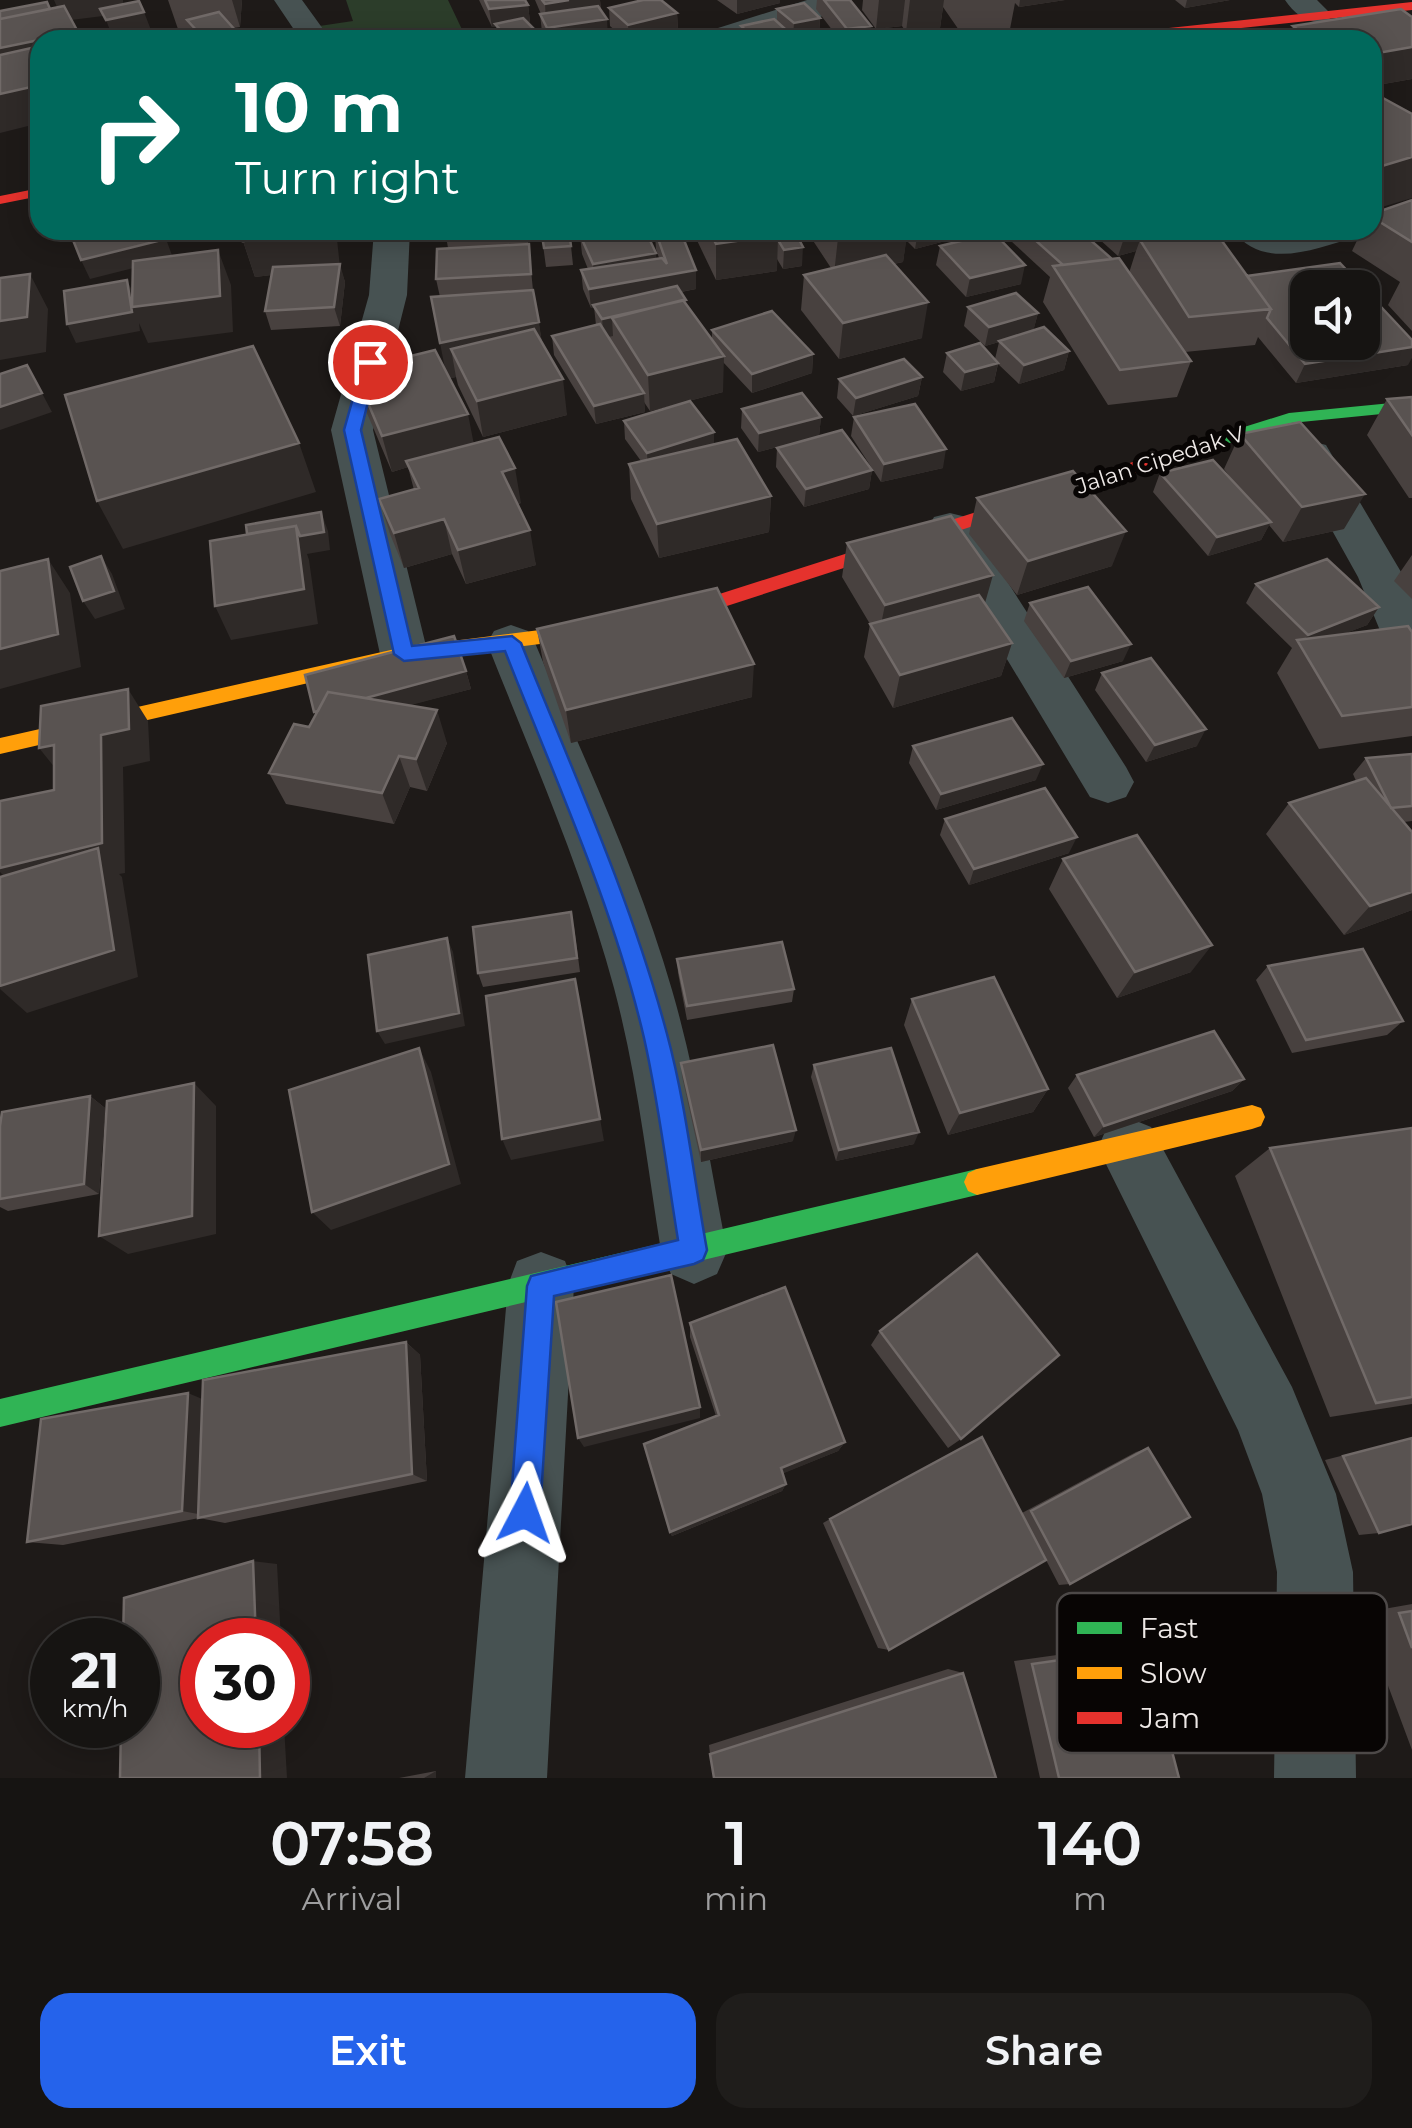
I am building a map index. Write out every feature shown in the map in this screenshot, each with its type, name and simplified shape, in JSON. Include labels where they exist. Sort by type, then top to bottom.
[{"type":"street","points":[[288,0],[309,30]]},
{"type":"street","points":[[1215,30],[1308,7],[1412,6]]},
{"type":"street","points":[[749,30],[813,14]]},
{"type":"street","points":[[0,200],[30,194]]},
{"type":"street","points":[[391,240],[388,295],[352,430],[404,654]]},
{"type":"street","points":[[1271,240],[1283,246],[1306,240]]},
{"type":"street","name":"Jalan Cipedak V","points":[[0,746],[404,654],[652,622],[1289,418],[1412,406]]},
{"type":"street","points":[[1289,418],[1381,578],[1412,654]]},
{"type":"street","points":[[950,528],[1108,782]]},
{"type":"street","points":[[512,643],[614,902],[637,972],[656,1038],[694,1250]]},
{"type":"street","points":[[0,1413],[1252,1117]]},
{"type":"street","points":[[1129,1148],[1267,1412],[1300,1494],[1315,1572],[1315,1593]]},
{"type":"street","points":[[506,1778],[541,1286]]},
{"type":"street","points":[[1316,1753],[1316,1778]]},
{"type":"green space","points":[[346,0],[448,0],[462,30],[299,29],[353,21]]},
{"type":"building","points":[[485,0],[525,0],[528,5],[489,9]]},
{"type":"building","points":[[661,0],[677,13],[628,25],[609,8]]},
{"type":"building","points":[[824,0],[850,0],[871,26],[847,29]]},
{"type":"building","points":[[139,1],[144,12],[106,20],[100,9]]},
{"type":"building","points":[[47,2],[50,9],[0,19],[0,11]]},
{"type":"building","points":[[804,3],[820,18],[794,23],[777,9]]},
{"type":"building","points":[[64,6],[77,30],[30,30],[30,42],[0,48],[0,19]]},
{"type":"building","points":[[598,6],[607,19],[547,28],[540,14]]},
{"type":"building","points":[[1401,9],[1412,17],[1412,47],[1382,52],[1382,30],[1298,30],[1293,26]]},
{"type":"building","points":[[219,12],[235,30],[196,30],[187,20]]},
{"type":"building","points":[[523,18],[535,30],[501,30],[495,24]]},
{"type":"building","points":[[774,19],[786,30],[745,30],[741,26]]},
{"type":"building","points":[[30,48],[30,87],[0,94],[0,55]]},
{"type":"building","points":[[1382,98],[1412,114],[1412,157],[1382,166]]},
{"type":"building","points":[[1412,200],[1412,242],[1382,223],[1382,210]]},
{"type":"building","points":[[73,240],[162,240],[81,260]]},
{"type":"building","points":[[543,240],[570,240],[571,246],[544,248]]},
{"type":"building","points":[[582,240],[650,240],[656,253],[593,264]]},
{"type":"building","points":[[659,240],[684,240],[696,270],[589,289],[581,270],[662,258],[667,264]]},
{"type":"building","points":[[778,240],[799,240],[803,247],[784,250]]},
{"type":"building","points":[[965,240],[1001,240],[1025,265],[970,278],[940,246]]},
{"type":"building","points":[[1035,240],[1090,240],[1112,259],[1063,265]]},
{"type":"building","points":[[1140,240],[1221,240],[1271,309],[1189,317]]},
{"type":"building","points":[[529,244],[531,274],[436,279],[437,249]]},
{"type":"building","points":[[218,250],[220,296],[132,307],[133,261]]},
{"type":"building","points":[[886,255],[928,302],[843,323],[804,275]]},
{"type":"building","points":[[1119,258],[1191,361],[1120,370],[1053,266]]},
{"type":"building","points":[[1340,263],[1347,270],[1290,270],[1290,346],[1267,318],[1271,309],[1247,276]]},
{"type":"building","points":[[340,264],[334,307],[265,311],[273,267]]},
{"type":"building","points":[[30,274],[27,317],[0,321],[0,278]]},
{"type":"building","points":[[127,280],[132,312],[67,324],[64,291]]},
{"type":"building","points":[[677,286],[686,300],[602,319],[593,305]]},
{"type":"building","points":[[533,290],[539,322],[440,343],[431,297]]},
{"type":"building","points":[[1016,293],[1038,313],[989,327],[968,307]]},
{"type":"building","points":[[683,300],[724,356],[648,375],[612,318]]},
{"type":"building","points":[[1380,306],[1412,340],[1412,347],[1380,352]]},
{"type":"building","points":[[772,311],[813,354],[752,374],[712,330]]},
{"type":"building","points":[[600,324],[644,393],[594,406],[552,336]]},
{"type":"building","points":[[1044,327],[1069,351],[1024,365],[999,341]]},
{"type":"building","points":[[534,329],[563,379],[477,401],[451,349]]},
{"type":"building","points":[[980,343],[998,363],[965,372],[947,353]]},
{"type":"building","points":[[253,346],[299,443],[97,501],[65,395]]},
{"type":"building","points":[[435,350],[468,414],[382,436],[354,370]]},
{"type":"building","points":[[904,359],[922,377],[856,398],[839,379]]},
{"type":"building","points":[[27,365],[42,393],[0,407],[0,374]]},
{"type":"building","points":[[802,393],[821,417],[759,433],[742,409]]},
{"type":"building","points":[[1412,397],[1412,435],[1387,399]]},
{"type":"building","points":[[690,401],[714,432],[647,453],[624,421]]},
{"type":"building","points":[[915,404],[946,449],[884,464],[854,417]]},
{"type":"building","points":[[1300,422],[1365,494],[1302,507],[1240,434]]},
{"type":"building","points":[[842,430],[872,470],[806,489],[777,448]]},
{"type":"building","points":[[499,437],[515,468],[502,472],[530,530],[458,550],[444,519],[394,533],[379,499],[419,488],[406,461]]},
{"type":"building","points":[[737,439],[771,496],[657,524],[629,464]]},
{"type":"building","points":[[1213,460],[1271,522],[1217,537],[1160,473]]},
{"type":"building","points":[[1073,471],[1126,531],[1028,561],[977,498]]},
{"type":"building","points":[[321,512],[324,532],[300,536],[296,526],[247,534],[246,525]]},
{"type":"building","points":[[951,516],[993,575],[885,605],[847,543]]},
{"type":"building","points":[[296,526],[304,589],[215,606],[210,541]]},
{"type":"building","points":[[101,556],[114,591],[83,601],[70,567]]},
{"type":"building","points":[[48,559],[58,634],[0,649],[0,571]]},
{"type":"building","points":[[1327,559],[1379,607],[1308,635],[1256,584]]},
{"type":"building","points":[[1088,587],[1131,644],[1071,661],[1030,603]]},
{"type":"building","points":[[717,588],[754,664],[566,710],[537,629]]},
{"type":"building","points":[[979,595],[1012,643],[900,675],[870,624]]},
{"type":"building","points":[[1408,626],[1412,632],[1412,707],[1342,716],[1297,640]]},
{"type":"building","points":[[454,636],[466,671],[366,698],[328,692],[314,712],[305,675]]},
{"type":"building","points":[[1151,658],[1206,729],[1155,745],[1102,673]]},
{"type":"building","points":[[128,689],[129,729],[101,735],[102,843],[0,868],[0,801],[54,790],[54,745],[39,748],[41,706]]},
{"type":"building","points":[[328,692],[437,710],[416,759],[399,756],[382,793],[269,773],[294,724],[309,727]]},
{"type":"building","points":[[1012,718],[1043,764],[941,794],[913,746]]},
{"type":"building","points":[[1412,754],[1412,806],[1391,808],[1366,758]]},
{"type":"building","points":[[1366,778],[1412,832],[1412,892],[1370,906],[1289,803]]},
{"type":"building","points":[[1045,788],[1077,837],[974,869],[945,819]]},
{"type":"building","points":[[1137,835],[1212,945],[1135,972],[1063,859]]},
{"type":"building","points":[[98,848],[114,950],[0,986],[0,877]]},
{"type":"building","points":[[571,912],[577,958],[478,973],[473,927]]},
{"type":"building","points":[[447,938],[459,1013],[377,1031],[368,955]]},
{"type":"building","points":[[782,942],[794,989],[687,1006],[677,959]]},
{"type":"building","points":[[1363,949],[1403,1021],[1306,1040],[1268,966]]},
{"type":"building","points":[[994,977],[1048,1089],[960,1113],[912,999]]},
{"type":"building","points":[[575,979],[600,1119],[502,1139],[486,996]]},
{"type":"building","points":[[1214,1031],[1244,1079],[1104,1126],[1077,1075]]},
{"type":"building","points":[[773,1045],[796,1130],[701,1150],[681,1063]]},
{"type":"building","points":[[419,1048],[449,1164],[312,1212],[289,1090]]},
{"type":"building","points":[[891,1048],[919,1132],[839,1150],[814,1065]]},
{"type":"building","points":[[194,1083],[192,1216],[99,1236],[107,1101]]},
{"type":"building","points":[[90,1096],[84,1184],[0,1199],[2,1112]]},
{"type":"building","points":[[1412,1128],[1412,1397],[1376,1403],[1270,1148]]},
{"type":"building","points":[[977,1254],[1059,1355],[961,1439],[880,1331]]},
{"type":"building","points":[[671,1275],[700,1407],[578,1438],[556,1302]]},
{"type":"building","points":[[785,1287],[845,1442],[781,1468],[786,1484],[670,1532],[644,1444],[719,1415],[690,1323]]},
{"type":"building","points":[[406,1342],[412,1474],[198,1518],[203,1380]]},
{"type":"building","points":[[188,1393],[182,1511],[27,1542],[41,1419]]},
{"type":"building","points":[[982,1437],[1046,1560],[889,1650],[830,1519]]},
{"type":"building","points":[[1412,1438],[1412,1524],[1379,1533],[1343,1456]]},
{"type":"building","points":[[1148,1448],[1190,1517],[1070,1584],[1031,1511]]},
{"type":"building","points":[[253,1561],[255,1618],[180,1618],[180,1748],[259,1748],[260,1778],[120,1778],[121,1748],[160,1748],[160,1618],[124,1618],[124,1598]]},
{"type":"building","points":[[1412,1611],[1412,1648],[1399,1613]]},
{"type":"building","points":[[1057,1660],[1057,1753],[1172,1753],[1179,1778],[1059,1778],[1032,1664]]},
{"type":"building","points":[[963,1673],[996,1778],[714,1778],[710,1754]]},
{"type":"traffic: fast","points":[[1183,452],[1289,418],[1412,406]]},
{"type":"traffic: fast","points":[[0,1413],[977,1182]]},
{"type":"traffic: slow","points":[[0,746],[404,654],[652,623],[692,610]]},
{"type":"traffic: slow","points":[[977,1182],[1252,1117]]},
{"type":"traffic: jam","points":[[1188,30],[1412,6]]},
{"type":"traffic: jam","points":[[0,200],[30,194]]},
{"type":"traffic: jam","points":[[692,610],[1183,452]]},
{"type":"route","points":[[370,362],[352,430],[404,654],[512,643],[614,902],[637,972],[656,1038],[694,1250],[541,1286],[525,1513]]}]
